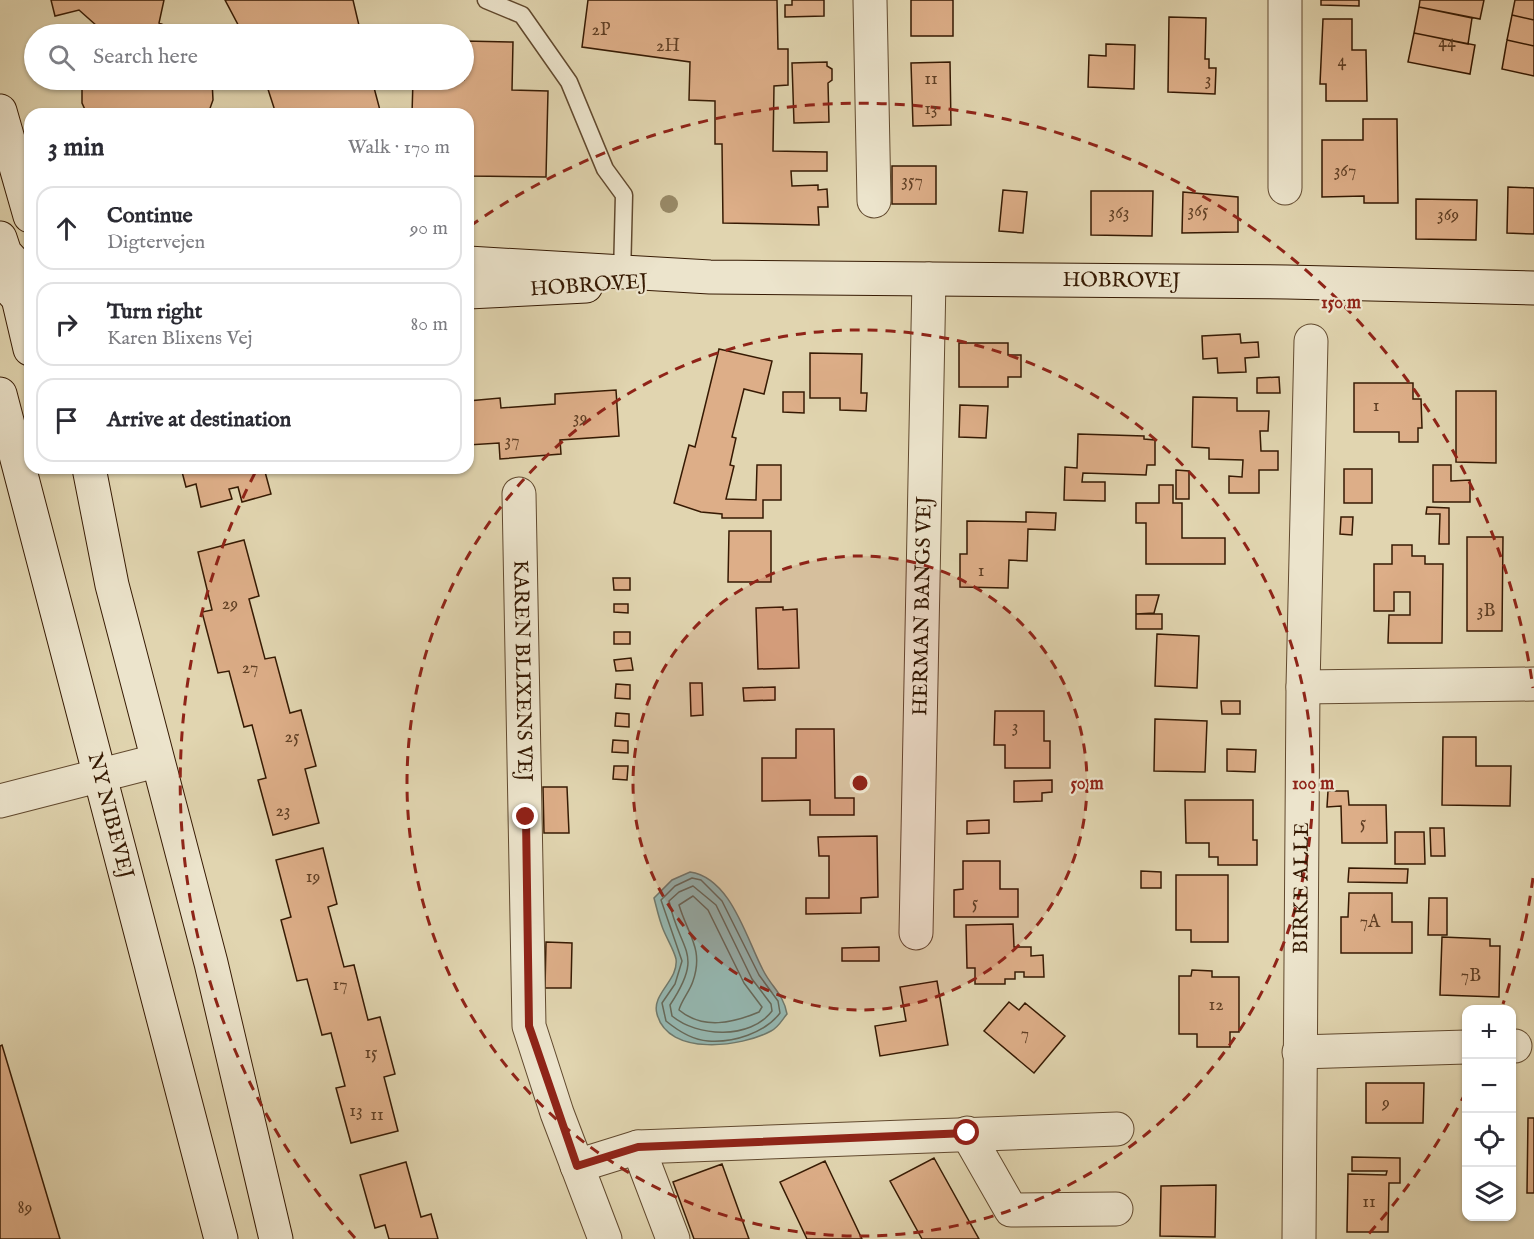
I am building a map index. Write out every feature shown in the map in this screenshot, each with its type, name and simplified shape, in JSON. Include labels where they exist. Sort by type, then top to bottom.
[{"type":"street","points":[[870,0],[874,201]]},
{"type":"street","points":[[1285,0],[1285,188]]},
{"type":"street","points":[[0,111],[24,195]]},
{"type":"street","name":"HOBROVEJ","points":[[474,264],[622,277],[1534,288]]},
{"type":"street","points":[[14,273],[24,320]]},
{"type":"street","name":"HOBROVEJ","points":[[474,291],[622,277]]},
{"type":"street","name":"HERMAN BANGS VEJ","points":[[916,933],[929,279]]},
{"type":"street","name":"BIRKE ALLE","points":[[1299,1239],[1303,687],[1311,341]]},
{"type":"street","name":"NY NIBEVEJ","points":[[0,394],[220,1239]]},
{"type":"street","points":[[68,474],[112,585]]},
{"type":"street","points":[[90,474],[112,585],[156,761],[211,963],[276,1239]]},
{"type":"street","name":"KAREN BLIXENS VEJ","points":[[519,494],[529,1026],[577,1166],[604,1236]]},
{"type":"street","points":[[1303,687],[1534,684]]},
{"type":"street","points":[[0,801],[156,761]]},
{"type":"street","points":[[1299,1052],[1462,1047]]},
{"type":"street","points":[[577,1166],[638,1147],[967,1133],[1117,1130]]},
{"type":"street","points":[[967,1133],[1011,1210],[1116,1209]]},
{"type":"street","points":[[638,1147],[673,1239]]},
{"type":"lane","points":[[486,0],[522,15],[569,82],[605,170],[624,195],[622,277]]},
{"type":"water","points":[[690,872],[716,885],[727,897],[736,911],[763,970],[783,1001],[787,1014],[778,1026],[758,1037],[725,1044],[707,1045],[690,1042],[675,1037],[664,1028],[657,1014],[658,1000],[673,974],[676,959],[654,898],[672,880]]},
{"type":"building","points":[[51,0],[164,0],[159,23],[161,24],[95,24],[79,10],[55,16]]},
{"type":"building","points":[[225,0],[353,0],[359,24],[238,24]]},
{"type":"building","points":[[588,0],[777,0],[778,49],[788,49],[788,85],[774,86],[773,151],[827,152],[827,171],[791,171],[792,186],[818,185],[818,190],[827,189],[828,207],[818,207],[819,225],[723,223],[722,144],[715,144],[715,101],[689,100],[690,62],[582,47]]},
{"type":"building","points":[[792,0],[824,0],[824,16],[785,17],[785,5],[792,5]]},
{"type":"building","points":[[911,0],[953,0],[953,36],[911,36]]},
{"type":"building","points":[[1321,0],[1359,0],[1359,6],[1321,5]]},
{"type":"building","points":[[1420,0],[1484,0],[1480,19],[1419,7]]},
{"type":"building","points":[[1515,0],[1534,0],[1534,20],[1512,15]]},
{"type":"building","points":[[1419,7],[1472,18],[1468,44],[1414,33]]},
{"type":"building","points":[[1512,15],[1534,20],[1534,46],[1507,40]]},
{"type":"building","points":[[1169,17],[1206,18],[1205,59],[1209,59],[1209,68],[1216,68],[1215,94],[1168,92]]},
{"type":"building","points":[[1323,19],[1352,19],[1352,50],[1366,50],[1367,101],[1326,101],[1326,84],[1320,84]]},
{"type":"building","points":[[1414,33],[1475,45],[1470,74],[1408,62]]},
{"type":"building","points":[[1507,40],[1534,46],[1534,76],[1502,69]]},
{"type":"building","points":[[474,41],[513,42],[512,90],[548,91],[546,177],[474,176],[474,108],[412,108],[413,90],[474,90]]},
{"type":"building","points":[[1106,44],[1135,45],[1134,89],[1088,87],[1089,55],[1106,56]]},
{"type":"building","points":[[827,62],[827,66],[832,69],[832,80],[828,83],[829,122],[794,123],[792,63]]},
{"type":"building","points":[[950,62],[951,125],[913,126],[911,63]]},
{"type":"building","points":[[82,90],[212,90],[210,108],[84,108]]},
{"type":"building","points":[[268,90],[375,90],[379,108],[274,108]]},
{"type":"building","points":[[1363,119],[1397,119],[1398,203],[1364,203],[1364,196],[1322,197],[1322,140],[1363,140]]},
{"type":"building","points":[[892,166],[936,166],[936,204],[892,204]]},
{"type":"building","points":[[1508,187],[1534,188],[1534,234],[1507,233]]},
{"type":"building","points":[[1003,190],[1027,192],[1023,233],[999,231]]},
{"type":"building","points":[[1091,191],[1153,191],[1152,236],[1091,235]]},
{"type":"building","points":[[1183,192],[1238,197],[1238,232],[1182,233]]},
{"type":"building","points":[[1416,199],[1477,200],[1476,240],[1416,239]]},
{"type":"building","points":[[1240,334],[1241,343],[1258,342],[1259,357],[1245,358],[1246,372],[1218,373],[1217,358],[1203,359],[1202,336]]},
{"type":"building","points":[[959,343],[1008,343],[1008,355],[1021,355],[1021,377],[1008,377],[1008,387],[959,387]]},
{"type":"building","points":[[719,349],[772,361],[764,394],[744,389],[732,437],[736,438],[730,465],[734,466],[726,499],[756,500],[757,465],[781,465],[781,500],[763,500],[763,518],[722,518],[722,514],[701,512],[674,503],[689,445],[695,447]]},
{"type":"building","points":[[810,353],[862,354],[861,393],[867,393],[866,411],[840,410],[840,398],[810,398]]},
{"type":"building","points":[[1279,377],[1280,393],[1257,393],[1257,378]]},
{"type":"building","points":[[1354,383],[1413,383],[1413,399],[1421,399],[1422,428],[1418,428],[1418,442],[1399,442],[1399,432],[1354,432]]},
{"type":"building","points":[[616,390],[619,436],[560,440],[561,454],[500,459],[499,443],[474,445],[474,400],[500,398],[501,408],[555,404],[555,394]]},
{"type":"building","points":[[1456,391],[1496,391],[1496,463],[1456,462]]},
{"type":"building","points":[[783,392],[804,392],[804,413],[783,412]]},
{"type":"building","points":[[1193,397],[1237,398],[1237,411],[1269,411],[1268,431],[1260,431],[1261,451],[1278,451],[1278,470],[1259,470],[1259,493],[1229,493],[1229,476],[1242,477],[1243,460],[1209,459],[1209,448],[1192,447]]},
{"type":"building","points":[[960,405],[988,406],[986,438],[959,437]]},
{"type":"building","points":[[1078,434],[1144,436],[1144,439],[1155,440],[1155,465],[1147,465],[1146,475],[1083,473],[1082,482],[1105,482],[1105,501],[1064,500],[1065,467],[1077,468]]},
{"type":"building","points":[[1433,465],[1451,465],[1451,481],[1470,480],[1470,502],[1433,502]]},
{"type":"building","points":[[1344,469],[1372,469],[1372,503],[1344,503]]},
{"type":"building","points":[[1176,470],[1189,471],[1189,499],[1176,499]]},
{"type":"building","points":[[183,474],[266,474],[271,494],[242,502],[238,487],[229,489],[232,499],[201,507],[196,484],[186,487]]},
{"type":"building","points":[[1159,485],[1173,485],[1173,503],[1182,503],[1182,538],[1225,538],[1225,564],[1146,564],[1146,523],[1136,523],[1136,503],[1159,503]]},
{"type":"building","points":[[1427,507],[1449,508],[1449,544],[1439,544],[1440,514],[1426,514]]},
{"type":"building","points":[[1026,512],[1056,513],[1055,530],[1028,529],[1027,561],[1009,560],[1008,588],[960,587],[960,554],[967,554],[967,521],[1026,522]]},
{"type":"building","points":[[1341,517],[1353,517],[1352,535],[1340,534]]},
{"type":"building","points":[[729,531],[771,531],[771,582],[728,582]]},
{"type":"building","points":[[1467,537],[1503,537],[1502,631],[1467,631]]},
{"type":"building","points":[[244,540],[259,596],[249,599],[265,659],[275,657],[290,713],[301,710],[316,766],[305,769],[319,823],[273,835],[258,780],[266,778],[252,725],[244,727],[229,671],[218,673],[202,612],[212,610],[198,552]]},
{"type":"building","points":[[1392,545],[1412,545],[1412,556],[1425,556],[1425,564],[1443,564],[1442,643],[1388,643],[1389,615],[1410,615],[1410,592],[1394,592],[1394,611],[1374,611],[1374,564],[1392,564]]},
{"type":"building","points":[[613,578],[630,578],[630,590],[614,590]]},
{"type":"building","points":[[1136,595],[1159,595],[1154,613],[1136,614]]},
{"type":"building","points":[[614,604],[628,604],[628,613],[614,612]]},
{"type":"building","points":[[783,607],[783,610],[797,609],[799,668],[758,669],[756,608]]},
{"type":"building","points":[[1136,614],[1162,614],[1162,629],[1136,629]]},
{"type":"building","points":[[614,632],[630,632],[630,644],[614,644]]},
{"type":"building","points":[[1157,634],[1199,636],[1197,688],[1155,686]]},
{"type":"building","points":[[631,658],[633,670],[616,671],[614,660]]},
{"type":"building","points":[[690,683],[702,683],[703,715],[691,716]]},
{"type":"building","points":[[616,684],[630,685],[630,699],[615,698]]},
{"type":"building","points":[[775,687],[775,700],[744,701],[743,688]]},
{"type":"building","points":[[1221,701],[1240,701],[1240,714],[1222,714]]},
{"type":"building","points":[[995,711],[1044,711],[1044,741],[1050,741],[1050,768],[1005,768],[1005,745],[994,745]]},
{"type":"building","points":[[616,713],[629,714],[629,727],[615,726]]},
{"type":"building","points":[[1155,719],[1207,721],[1205,772],[1154,771]]},
{"type":"building","points":[[796,729],[834,729],[835,798],[854,798],[854,815],[810,815],[810,800],[762,801],[762,758],[796,758]]},
{"type":"building","points":[[1443,737],[1476,737],[1476,766],[1511,766],[1510,806],[1442,805]]},
{"type":"building","points":[[613,740],[628,741],[628,753],[612,752]]},
{"type":"building","points":[[1227,749],[1256,750],[1255,772],[1227,771]]},
{"type":"building","points":[[614,766],[628,766],[627,780],[613,779]]},
{"type":"building","points":[[1052,780],[1052,792],[1042,793],[1042,801],[1014,802],[1014,781]]},
{"type":"building","points":[[543,787],[567,787],[569,833],[544,833]]},
{"type":"building","points":[[1328,791],[1348,791],[1349,805],[1386,805],[1387,843],[1342,843],[1341,806],[1327,807]]},
{"type":"building","points":[[1185,800],[1253,800],[1253,840],[1257,840],[1257,865],[1218,865],[1218,857],[1209,857],[1209,843],[1186,843]]},
{"type":"building","points":[[989,820],[989,833],[967,834],[967,821]]},
{"type":"building","points":[[1430,828],[1444,828],[1445,856],[1431,856]]},
{"type":"building","points":[[1395,832],[1424,832],[1425,864],[1395,864]]},
{"type":"building","points":[[877,836],[878,897],[861,898],[861,913],[806,914],[806,898],[829,898],[829,856],[819,856],[818,837]]},
{"type":"building","points":[[323,848],[337,904],[328,907],[344,967],[354,965],[368,1020],[380,1017],[395,1074],[384,1077],[398,1131],[351,1143],[336,1088],[345,1086],[331,1033],[322,1035],[307,979],[297,981],[281,920],[291,917],[276,860]]},
{"type":"building","points":[[963,861],[1000,861],[1000,889],[1018,889],[1018,917],[954,917],[954,890],[963,889]]},
{"type":"building","points":[[1349,868],[1408,869],[1407,883],[1348,882]]},
{"type":"building","points":[[1141,871],[1161,872],[1161,888],[1141,888]]},
{"type":"building","points":[[1176,875],[1228,875],[1228,942],[1191,942],[1191,930],[1176,930]]},
{"type":"building","points":[[1349,893],[1392,893],[1392,922],[1412,922],[1412,953],[1341,953],[1341,917],[1348,917]]},
{"type":"building","points":[[1429,898],[1447,898],[1447,935],[1428,935]]},
{"type":"building","points":[[1013,924],[1014,947],[1031,947],[1031,956],[1043,955],[1044,977],[1024,977],[1024,972],[1015,972],[1015,979],[1005,979],[1005,984],[975,984],[975,968],[967,968],[966,925]]},
{"type":"building","points":[[1442,937],[1490,939],[1490,946],[1500,946],[1499,997],[1440,995]]},
{"type":"building","points":[[546,942],[572,943],[571,988],[545,988]]},
{"type":"building","points":[[879,947],[879,961],[842,961],[842,948]]},
{"type":"building","points":[[1192,970],[1212,971],[1212,977],[1239,977],[1239,1032],[1230,1032],[1230,1047],[1197,1047],[1197,1034],[1179,1034],[1179,976],[1191,976]]},
{"type":"building","points":[[937,981],[948,1045],[880,1056],[875,1026],[906,1021],[900,987]]},
{"type":"building","points":[[1009,1002],[1019,1010],[1025,1003],[1065,1036],[1034,1073],[984,1031]]},
{"type":"building","points":[[2,1045],[60,1239],[0,1239],[0,1046]]},
{"type":"building","points":[[1366,1083],[1424,1083],[1423,1123],[1366,1123]]},
{"type":"building","points":[[1528,1118],[1534,1118],[1534,1193],[1527,1193]]},
{"type":"building","points":[[1352,1157],[1400,1158],[1400,1183],[1389,1183],[1388,1232],[1347,1232],[1348,1174],[1386,1175],[1387,1171],[1352,1171]]},
{"type":"building","points":[[934,1158],[979,1239],[922,1239],[890,1181]]},
{"type":"building","points":[[825,1161],[862,1239],[807,1239],[780,1182]]},
{"type":"building","points":[[406,1162],[421,1217],[431,1214],[438,1239],[389,1239],[385,1225],[375,1228],[360,1175]]},
{"type":"building","points":[[722,1164],[749,1239],[694,1239],[673,1182]]},
{"type":"building","points":[[1216,1185],[1215,1237],[1160,1236],[1161,1186]]},
{"type":"route","points":[[526,817],[529,1026],[577,1166],[638,1147],[967,1133]]}]
